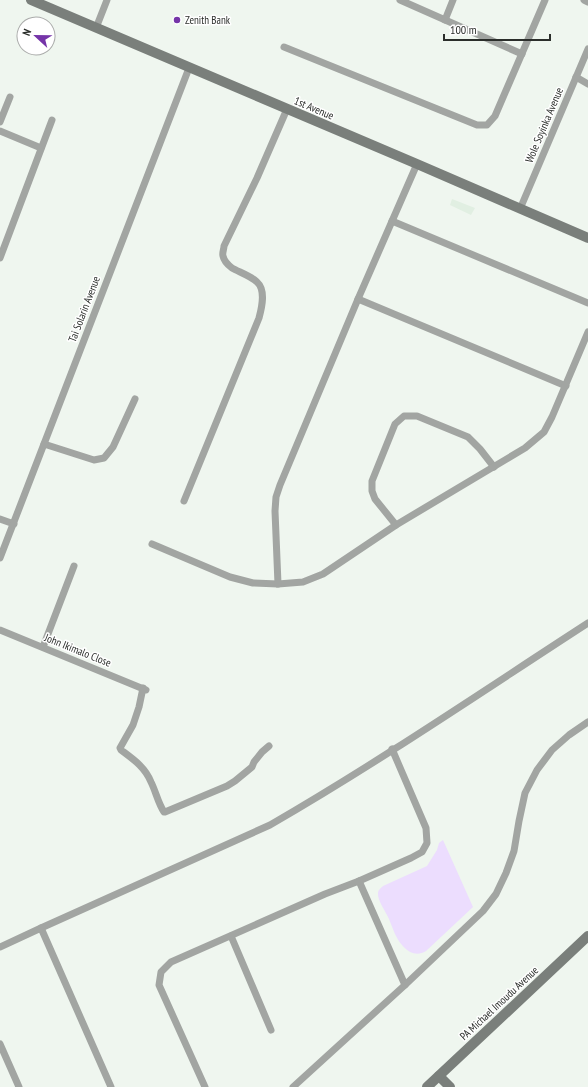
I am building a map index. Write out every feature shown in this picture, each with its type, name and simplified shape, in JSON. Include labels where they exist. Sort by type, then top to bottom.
[{"type":"street","name":"1st Avenue","points":[[31,0],[588,238]]},
{"type":"street","points":[[96,28],[107,0]]},
{"type":"street","points":[[400,0],[522,54]]},
{"type":"street","points":[[445,20],[453,0]]},
{"type":"street","points":[[284,47],[477,125],[487,125],[495,116],[545,0]]},
{"type":"street","points":[[584,0],[588,2]]},
{"type":"street","name":"Wole Soyinka Avenue","points":[[520,209],[588,49]]},
{"type":"street","name":"Tai Solarin Avenue","points":[[0,558],[189,68]]},
{"type":"street","points":[[576,77],[588,84]]},
{"type":"street","points":[[0,122],[10,97]]},
{"type":"street","points":[[184,501],[256,325],[262,306],[262,291],[257,281],[229,266],[225,262],[222,255],[224,246],[257,178],[287,109]]},
{"type":"street","points":[[0,256],[52,120]]},
{"type":"street","points":[[0,131],[41,148]]},
{"type":"street","points":[[278,584],[275,511],[276,497],[282,478],[417,164]]},
{"type":"street","points":[[392,221],[588,303]]},
{"type":"street","points":[[358,299],[566,386]]},
{"type":"street","points":[[152,544],[230,576],[253,583],[278,584],[302,582],[323,574],[396,525],[525,448],[544,432],[566,386],[588,332]]},
{"type":"street","points":[[44,444],[94,460],[104,458],[113,447],[135,400]]},
{"type":"street","points":[[396,525],[375,499],[372,491],[372,481],[394,424],[404,416],[418,416],[468,437],[480,449],[494,467]]},
{"type":"street","points":[[0,519],[14,524]]},
{"type":"street","points":[[43,647],[74,566]]},
{"type":"street","points":[[0,947],[270,825],[392,750],[588,623]]},
{"type":"street","name":"John Ikimalo Close","points":[[0,630],[145,689],[134,725],[120,750],[144,769],[151,781],[164,812],[227,786],[235,781],[252,768],[254,762],[269,746]]},
{"type":"street","points":[[293,1087],[405,985],[483,911],[496,894],[506,873],[514,851],[518,822],[525,793],[537,770],[552,750],[569,735],[588,722]]},
{"type":"street","points":[[205,1087],[159,985],[161,972],[171,962],[325,894],[359,881],[422,852],[428,843],[426,828],[392,750]]},
{"type":"street","points":[[359,881],[405,985]]},
{"type":"street","points":[[42,928],[111,1087]]},
{"type":"street","points":[[231,936],[271,1030]]},
{"type":"street","name":"PA Michael Imoudu Avenue","points":[[427,1087],[588,936]]},
{"type":"street","points":[[0,1044],[19,1087]]},
{"type":"street","points":[[439,1076],[450,1087]]},
{"type":"shaded area","points":[[452,199],[475,208],[471,215],[450,205]]},
{"type":"shaded area","points":[[443,840],[473,907],[426,951],[416,954],[407,950],[400,943],[380,902],[378,892],[383,886],[427,866],[437,850],[439,843]]},
{"type":"place","name":"Zenith Bank","points":[[177,20]]}]
